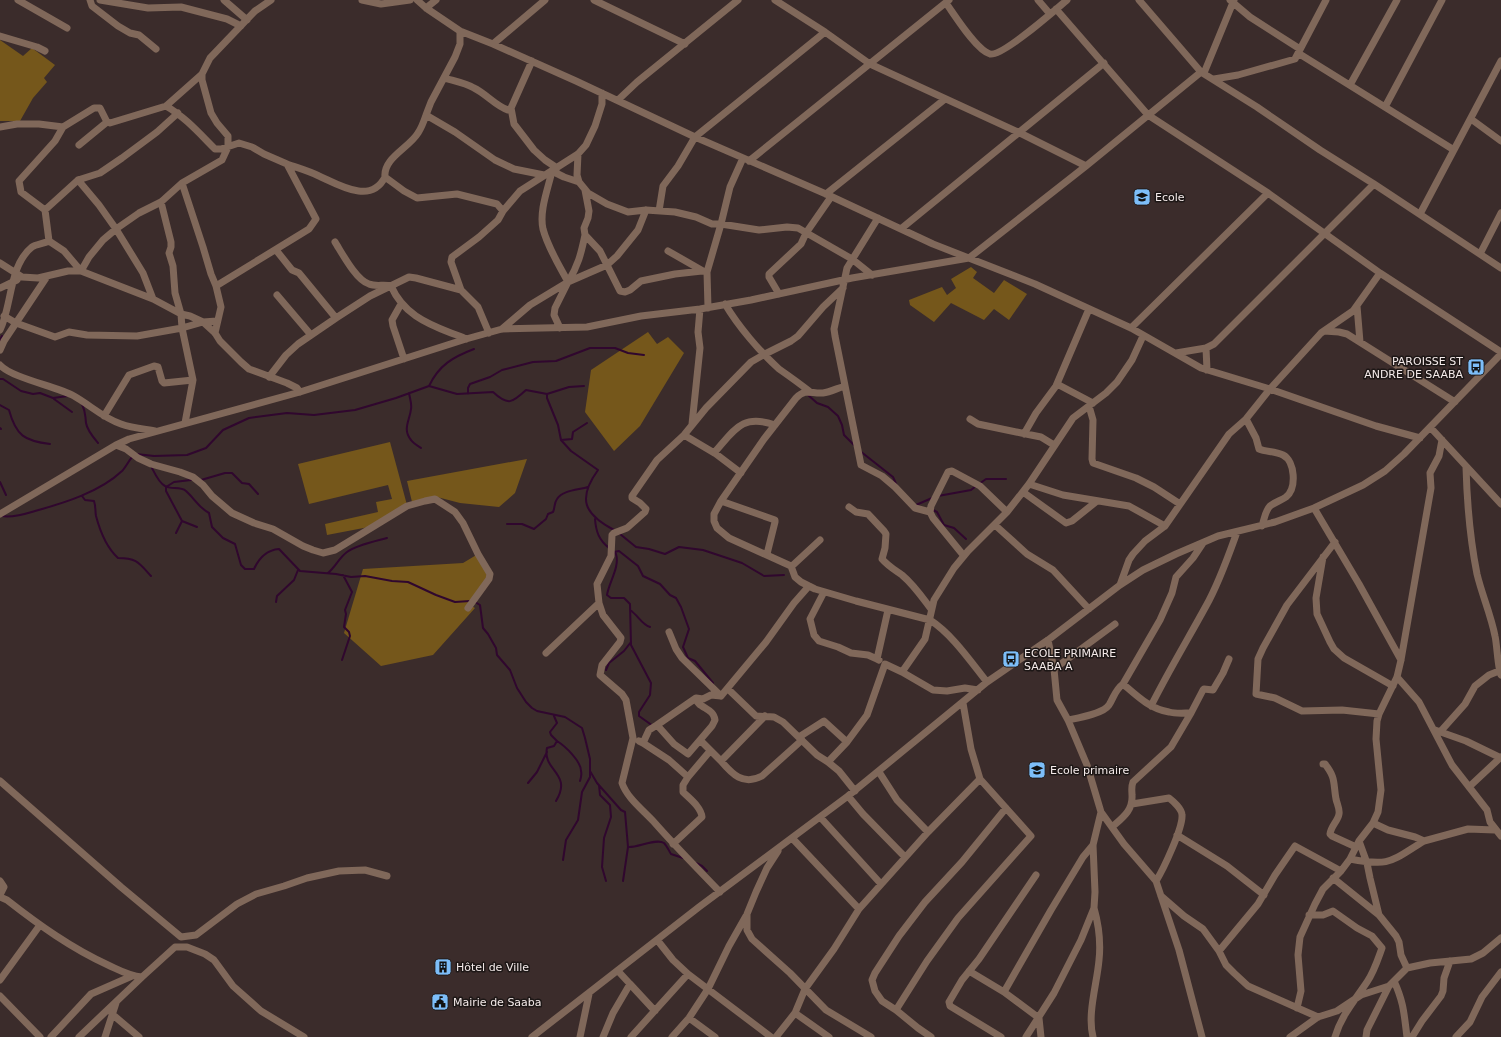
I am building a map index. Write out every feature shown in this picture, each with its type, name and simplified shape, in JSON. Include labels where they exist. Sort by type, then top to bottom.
[{"type":"street","points":[[18,0],[67,28]]},
{"type":"street","points":[[90,0],[92,6],[118,26],[139,35],[156,49]]},
{"type":"street","points":[[100,0],[148,8],[181,7],[228,19],[240,26]]},
{"type":"street","points":[[224,0],[247,20]]},
{"type":"street","points":[[79,145],[106,122],[110,123],[166,106],[202,74],[210,58],[240,26],[255,11],[271,0]]},
{"type":"street","points":[[362,0],[381,4],[410,0]]},
{"type":"street","points":[[417,0],[426,8],[460,31],[602,92],[695,138],[829,195],[969,258],[1035,284],[1131,328],[1207,370],[1376,426],[1420,438]]},
{"type":"street","points":[[426,8],[436,0]]},
{"type":"street","points":[[493,44],[545,0]]},
{"type":"street","points":[[594,0],[685,44]]},
{"type":"street","points":[[618,100],[637,82],[738,0]]},
{"type":"street","points":[[775,0],[825,32],[870,64],[1018,132],[1086,166]]},
{"type":"street","points":[[532,1037],[720,892],[855,791],[987,682],[1048,640],[1120,585],[1143,570],[1203,542],[1218,536],[1262,526],[1314,508],[1364,485],[1385,471],[1420,438],[1501,353],[1380,273],[1268,193],[1148,115],[1104,63],[1053,11],[1038,0]]},
{"type":"street","points":[[692,424],[700,348],[698,332],[704,308],[705,272],[721,224],[730,187],[746,159],[870,64],[947,1],[972,39],[989,54],[993,54],[1013,44],[1067,0]]},
{"type":"street","points":[[1139,0],[1202,72],[1501,268]]},
{"type":"street","points":[[1214,79],[1238,75],[1294,59],[1326,0]]},
{"type":"street","points":[[1350,85],[1396,0]]},
{"type":"street","points":[[1385,107],[1442,0]]},
{"type":"street","points":[[502,329],[587,327],[641,316],[704,308],[844,280],[969,258],[1202,72],[1233,1],[1250,17],[1299,51],[1350,85],[1454,150]]},
{"type":"street","points":[[166,106],[178,113],[215,149],[221,149],[239,143],[248,145],[287,164],[318,175],[336,185],[357,192],[366,190],[377,187],[382,182],[386,165],[410,143],[418,132],[431,102],[455,57],[460,44],[460,31]]},
{"type":"street","points":[[659,211],[663,186],[678,166],[695,138],[825,32]]},
{"type":"street","points":[[0,36],[45,51]]},
{"type":"street","points":[[1420,214],[1501,60]]},
{"type":"street","points":[[532,61],[511,108],[514,124],[518,131],[554,170],[564,177],[579,182]]},
{"type":"street","points":[[902,228],[1104,63]]},
{"type":"street","points":[[81,271],[88,256],[116,229],[139,213],[161,202],[182,183],[222,160],[228,146],[228,136],[211,113],[202,80],[202,74]]},
{"type":"street","points":[[444,78],[474,88],[504,109],[508,110],[511,108]]},
{"type":"street","points":[[489,334],[478,307],[461,290],[451,262],[452,257],[479,237],[498,220],[503,210],[520,192],[578,154],[586,145],[595,126],[602,104],[602,92]]},
{"type":"street","points":[[779,294],[769,274],[801,244],[829,195],[945,99]]},
{"type":"street","points":[[0,127],[17,124],[39,124],[62,127],[94,108],[100,108],[106,122]]},
{"type":"street","points":[[45,210],[78,180],[100,173],[152,136],[178,113]]},
{"type":"street","points":[[426,115],[455,132],[495,160],[514,169],[544,175]]},
{"type":"street","points":[[1471,119],[1501,141]]},
{"type":"street","points":[[48,241],[45,210],[21,192],[19,182],[55,141],[62,127]]},
{"type":"street","points":[[578,154],[576,175],[579,182],[585,190],[601,201],[623,210],[637,212],[646,210],[659,211],[687,215],[712,224],[759,230],[787,227],[798,228],[806,234],[819,239],[852,259],[872,275]]},
{"type":"street","points":[[216,286],[309,229],[316,219],[287,164]]},
{"type":"street","points":[[554,170],[544,205],[543,228],[549,248],[568,282]]},
{"type":"street","points":[[384,176],[404,191],[417,198],[457,194],[497,204],[503,210]]},
{"type":"street","points":[[78,180],[100,205],[116,229],[143,273],[153,299]]},
{"type":"street","points":[[182,183],[210,274],[216,286],[221,307],[215,333]]},
{"type":"street","points":[[1176,354],[1206,348],[1220,338],[1374,184]]},
{"type":"street","points":[[560,328],[554,315],[555,308],[580,259],[585,235],[584,228],[589,211],[585,190]]},
{"type":"street","points":[[1131,328],[1268,193]]},
{"type":"street","points":[[161,202],[171,242],[169,253],[173,266],[175,293],[181,314],[182,328],[193,380],[185,423]]},
{"type":"street","points":[[0,514],[116,445],[129,439],[300,392],[502,329],[530,305],[568,282],[607,264],[617,256],[638,230],[646,210]]},
{"type":"street","points":[[1480,254],[1501,214]]},
{"type":"street","points":[[878,218],[847,268],[834,329],[861,465],[882,476],[915,508],[930,512]]},
{"type":"street","points":[[585,235],[600,251],[620,291],[625,292],[630,290],[641,281],[675,274],[705,272]]},
{"type":"street","points":[[48,241],[64,251],[81,271]]},
{"type":"street","points":[[0,330],[14,282],[19,276],[19,264],[30,248],[35,245],[44,244],[48,241]]},
{"type":"street","points":[[335,242],[362,280],[369,284],[391,286]]},
{"type":"street","points":[[276,250],[292,270],[299,273],[336,318]]},
{"type":"street","points":[[668,251],[705,272]]},
{"type":"street","points":[[0,263],[19,276],[38,278],[46,278],[68,271],[81,271],[153,299],[181,314],[203,322],[215,333],[220,341],[240,362],[249,369],[269,378],[287,383],[297,388],[300,392]]},
{"type":"street","points":[[1120,585],[1129,560],[1133,554],[1145,541],[1166,526],[1229,434],[1246,419],[1270,390],[1324,331],[1347,316],[1357,306],[1380,273]]},
{"type":"street","points":[[269,378],[286,355],[298,344],[370,296],[409,277],[461,290]]},
{"type":"street","points":[[0,350],[4,341],[46,278]]},
{"type":"street","points":[[0,288],[14,282]]},
{"type":"street","points":[[391,286],[396,297],[420,320],[466,339]]},
{"type":"street","points":[[720,892],[673,844],[634,800],[623,785],[628,755],[633,738],[626,700],[622,694],[600,675],[602,665],[620,642],[621,638],[603,615],[599,603],[597,584],[611,556],[612,535],[627,528],[643,515],[646,509],[632,498],[657,460],[684,435],[706,408],[751,362],[798,336],[823,307],[843,288]]},
{"type":"street","points":[[277,295],[311,335]]},
{"type":"street","points":[[402,304],[392,320],[404,359]]},
{"type":"street","points":[[725,304],[741,327],[764,354],[779,368],[809,391]]},
{"type":"street","points":[[1357,306],[1360,342]]},
{"type":"street","points":[[1024,434],[1036,413],[1057,384],[1089,309]]},
{"type":"street","points":[[4,316],[16,323],[55,336],[69,332],[87,335],[137,336],[182,328],[203,322],[217,321]]},
{"type":"street","points":[[1324,331],[1343,332],[1455,402]]},
{"type":"street","points":[[902,672],[922,644],[930,620],[931,609],[938,592],[954,568],[1007,512],[1023,492],[1073,418],[1106,393],[1117,382],[1132,360],[1143,336]]},
{"type":"street","points":[[1206,348],[1207,370]]},
{"type":"street","points":[[0,365],[18,375],[74,396],[104,416],[122,424],[157,431]]},
{"type":"street","points":[[104,416],[129,375],[154,366],[158,368],[164,383],[193,380]]},
{"type":"street","points":[[1057,384],[1091,404]]},
{"type":"street","points":[[845,386],[823,393],[809,391],[796,398],[721,500],[714,514],[714,521],[717,528],[736,542],[792,566],[795,577],[809,586],[824,592],[888,610],[930,620],[949,637],[987,682]]},
{"type":"street","points":[[1091,404],[1093,420],[1092,459],[1094,463],[1136,478],[1154,487],[1180,504]]},
{"type":"street","points":[[970,419],[978,424],[1041,437],[1054,445]]},
{"type":"street","points":[[1246,419],[1256,438],[1258,447],[1261,450],[1285,456],[1291,467],[1292,489],[1286,497],[1270,507],[1262,526]]},
{"type":"street","points":[[714,453],[736,428],[744,422],[766,422],[775,425]]},
{"type":"street","points":[[1430,428],[1501,504]]},
{"type":"street","points":[[684,435],[714,453],[741,473]]},
{"type":"street","points":[[1297,1008],[1301,991],[1298,955],[1299,941],[1309,915],[1324,889],[1350,859],[1358,844],[1373,823],[1378,812],[1381,790],[1376,730],[1379,714],[1393,686],[1401,660],[1431,488],[1430,473],[1438,456],[1442,440]]},
{"type":"street","points":[[116,445],[126,449],[151,464],[193,477],[232,513],[254,523],[274,529],[303,546],[323,553],[335,550],[407,506],[435,499],[455,512],[464,523],[478,554],[490,574],[489,579],[468,608]]},
{"type":"street","points":[[1437,731],[1465,704],[1473,689],[1479,682],[1489,675],[1500,673],[1495,637],[1476,566],[1466,467]]},
{"type":"street","points":[[964,556],[933,518],[930,512],[931,506],[945,476],[952,471],[980,486],[1007,512]]},
{"type":"street","points":[[1029,484],[1063,495],[1132,507],[1166,526]]},
{"type":"street","points":[[1023,492],[1066,523],[1072,521],[1097,501]]},
{"type":"street","points":[[721,500],[775,520],[767,554]]},
{"type":"street","points":[[849,507],[856,512],[868,514],[884,531],[886,543],[882,559],[886,564],[915,587],[931,609]]},
{"type":"street","points":[[1314,508],[1335,542],[1401,660]]},
{"type":"street","points":[[995,525],[1027,554],[1053,570],[1089,609]]},
{"type":"street","points":[[1151,706],[1206,605],[1237,532]]},
{"type":"street","points":[[792,566],[820,540]]},
{"type":"street","points":[[1068,720],[1091,714],[1109,706],[1115,692],[1123,684],[1160,620],[1172,593],[1176,577],[1193,558],[1203,542]]},
{"type":"street","points":[[1335,542],[1284,609],[1263,648],[1258,659],[1256,694],[1275,698],[1302,711],[1345,710],[1379,714]]},
{"type":"street","points":[[1323,556],[1316,598],[1317,614],[1330,642],[1334,649],[1344,658],[1393,686]]},
{"type":"street","points":[[721,696],[766,642],[794,603],[809,586]]},
{"type":"street","points":[[824,592],[810,619],[814,635],[819,641],[851,653],[868,655],[933,690],[946,691],[965,688],[978,690]]},
{"type":"street","points":[[546,653],[599,603]]},
{"type":"street","points":[[877,659],[888,610]]},
{"type":"street","points":[[1054,669],[1115,624]]},
{"type":"street","points":[[669,632],[676,649],[682,658],[721,696]]},
{"type":"street","points":[[1048,640],[1054,669],[1057,700],[1068,720],[1087,765],[1101,812],[1156,881],[1179,950],[1202,1037]]},
{"type":"street","points":[[1112,827],[1130,811],[1132,804],[1131,786],[1133,782],[1171,747],[1203,690],[1213,690],[1229,659]]},
{"type":"street","points":[[828,762],[847,742],[867,715],[885,664]]},
{"type":"street","points":[[1396,676],[1419,702],[1437,731],[1452,765],[1487,810],[1490,822],[1501,836]]},
{"type":"street","points":[[1123,684],[1151,706],[1170,712],[1192,712]]},
{"type":"street","points":[[728,689],[756,716],[774,717],[784,722],[817,755],[839,771],[855,791]]},
{"type":"street","points":[[642,743],[649,730],[695,699],[703,699],[711,695],[721,696]]},
{"type":"street","points":[[657,725],[674,744],[687,753],[712,726],[715,720],[713,714],[701,706],[695,699]]},
{"type":"street","points":[[896,1010],[927,961],[958,918],[1031,836],[980,779],[971,749],[963,703]]},
{"type":"street","points":[[721,761],[765,716]]},
{"type":"street","points":[[700,740],[735,777],[749,779],[756,778],[767,772],[800,739],[824,721],[847,742]]},
{"type":"street","points":[[1437,731],[1501,757],[1469,787]]},
{"type":"street","points":[[633,738],[669,760],[688,777]]},
{"type":"street","points":[[673,844],[702,817],[699,808],[683,792],[682,785],[710,751]]},
{"type":"street","points":[[1324,764],[1332,773],[1334,778],[1336,799],[1339,810],[1337,819],[1330,830],[1330,834],[1332,836],[1358,844],[1367,863],[1379,915]]},
{"type":"street","points":[[879,772],[900,803],[928,832]]},
{"type":"street","points":[[776,1037],[795,1013],[805,989],[834,950],[860,909],[928,832],[980,779]]},
{"type":"street","points":[[0,781],[121,887],[181,937],[196,935],[237,904],[256,894],[307,878],[339,871],[365,870],[387,876]]},
{"type":"street","points":[[848,796],[905,857]]},
{"type":"street","points":[[1132,804],[1166,798],[1170,799],[1181,810],[1182,814],[1177,835],[1156,881]]},
{"type":"street","points":[[931,1037],[882,1001],[875,991],[872,980],[875,973],[900,936],[925,902],[962,862],[1006,808]]},
{"type":"street","points":[[1093,1037],[1091,1020],[1100,949],[1100,936],[1094,908],[1095,892],[1093,845],[1101,812]]},
{"type":"street","points":[[820,818],[882,884]]},
{"type":"street","points":[[1373,823],[1388,830],[1424,841]]},
{"type":"street","points":[[1350,859],[1367,863],[1383,863],[1398,858],[1424,841],[1468,829],[1495,830]]},
{"type":"street","points":[[1177,835],[1227,866],[1264,896]]},
{"type":"street","points":[[792,838],[860,909]]},
{"type":"street","points":[[1004,992],[1083,857],[1093,845]]},
{"type":"street","points":[[672,1037],[689,1018],[708,989],[729,946],[747,914],[767,868],[782,846]]},
{"type":"street","points":[[1219,951],[1264,896],[1275,875],[1295,846],[1341,871]]},
{"type":"street","points":[[1001,1037],[949,1004],[949,1002],[957,988],[1036,875]]},
{"type":"street","points":[[1334,878],[1379,915],[1396,936],[1399,942],[1400,955],[1407,968]]},
{"type":"street","points":[[0,881],[4,887],[0,896],[40,925],[83,953],[132,976],[142,977]]},
{"type":"street","points":[[1161,896],[1184,916],[1204,929],[1219,951],[1226,965],[1248,986],[1318,1017]]},
{"type":"street","points":[[1026,1037],[1057,987],[1081,940],[1094,908]]},
{"type":"street","points":[[1309,915],[1323,914],[1333,911],[1357,928],[1372,936],[1382,946],[1370,977],[1353,1000],[1339,1025],[1335,1037]]},
{"type":"street","points":[[747,914],[746,927],[750,936],[790,973],[826,1010],[872,1037]]},
{"type":"street","points":[[0,980],[40,925]]},
{"type":"street","points":[[1366,1037],[1367,1030],[1391,984],[1407,968],[1471,959],[1477,957],[1501,938]]},
{"type":"street","points":[[658,941],[673,960],[688,974],[771,1037]]},
{"type":"street","points":[[79,1037],[175,947],[187,947],[205,954],[214,960],[233,986],[261,1011],[304,1037]]},
{"type":"street","points":[[1412,1037],[1443,992],[1444,978],[1450,961]]},
{"type":"street","points":[[618,971],[655,1011]]},
{"type":"street","points":[[970,971],[1004,992],[1039,1018],[1041,1037]]},
{"type":"street","points":[[1456,1037],[1470,1022],[1482,997],[1501,972]]},
{"type":"street","points":[[631,1037],[688,974]]},
{"type":"street","points":[[51,1037],[90,994],[132,976]]},
{"type":"street","points":[[603,1037],[615,1009],[630,984]]},
{"type":"street","points":[[1290,1037],[1318,1017],[1337,1011],[1368,992],[1391,984]]},
{"type":"street","points":[[1391,984],[1402,1001],[1406,1021],[1407,1037]]},
{"type":"street","points":[[580,1037],[589,994]]},
{"type":"street","points":[[0,996],[40,1037]]},
{"type":"street","points":[[105,1037],[116,1002]]},
{"type":"street","points":[[795,1013],[829,1037]]},
{"type":"street","points":[[112,1014],[139,1037]]},
{"type":"street","points":[[689,1018],[712,1036]]},
{"type":"shaded area","points":[[0,40],[23,56],[32,48],[55,65],[44,78],[47,82],[33,98],[20,121],[0,121]]},
{"type":"shaded area","points":[[971,267],[977,272],[973,278],[994,293],[1004,280],[1027,294],[1009,320],[994,309],[984,320],[951,303],[934,322],[910,305],[909,300],[942,287],[947,295],[956,288],[951,279]]},
{"type":"shaded area","points":[[648,332],[657,344],[668,337],[684,353],[640,426],[614,451],[585,412],[591,370]]},
{"type":"shaded area","points":[[390,442],[407,505],[374,526],[327,535],[325,524],[378,512],[376,502],[392,499],[388,485],[309,504],[298,464]]},
{"type":"shaded area","points":[[527,459],[515,493],[499,507],[460,503],[437,497],[412,502],[407,481]]},
{"type":"shaded area","points":[[478,554],[493,576],[470,605],[475,608],[433,655],[381,666],[344,633],[363,569],[463,563]]},
{"type":"waterway","points":[[0,340],[2,336]]},
{"type":"waterway","points":[[468,394],[470,384],[490,377],[502,370],[533,362],[556,361],[590,348],[615,348],[628,353],[644,355]]},
{"type":"waterway","points":[[429,386],[437,372],[442,367],[460,355],[474,349]]},
{"type":"waterway","points":[[0,379],[3,379],[21,391],[33,394],[40,393],[53,398],[68,396]]},
{"type":"waterway","points":[[136,454],[154,456],[187,455],[206,448],[223,430],[249,418],[287,413],[314,415],[355,410],[396,398],[429,386],[457,394],[493,392],[506,401],[517,398],[526,390],[547,394],[547,398],[558,425],[561,440],[571,451],[598,470],[587,489],[587,505],[590,512],[596,518],[614,530]]},
{"type":"waterway","points":[[547,394],[569,387],[584,386]]},
{"type":"waterway","points":[[409,393],[411,407],[407,424],[407,432],[412,441],[421,448]]},
{"type":"waterway","points":[[808,395],[817,403],[828,407],[838,416],[844,435],[854,445]]},
{"type":"waterway","points":[[54,399],[72,412]]},
{"type":"waterway","points":[[82,404],[90,433],[98,443]]},
{"type":"waterway","points":[[0,405],[9,410],[15,426],[23,436],[34,441],[50,444]]},
{"type":"waterway","points":[[561,440],[572,439],[573,432],[587,423]]},
{"type":"waterway","points":[[860,451],[893,477],[897,486]]},
{"type":"waterway","points":[[2,516],[14,516],[27,513],[58,504],[92,491],[122,471],[133,456]]},
{"type":"waterway","points":[[152,468],[157,478],[163,485],[186,491],[202,508],[209,513],[212,527],[223,538],[235,544],[241,565],[245,569],[254,569],[258,561],[264,555],[279,549],[300,571],[336,574],[351,577],[365,576],[392,581],[408,582],[455,602],[470,601]]},
{"type":"waterway","points":[[201,480],[225,473],[232,473],[242,483],[249,484],[258,494]]},
{"type":"waterway","points":[[979,484],[986,479],[1006,479]]},
{"type":"waterway","points":[[176,533],[182,521],[166,491],[166,487],[174,482],[191,480]]},
{"type":"waterway","points":[[0,482],[6,495]]},
{"type":"waterway","points":[[938,496],[971,490],[976,486]]},
{"type":"waterway","points":[[507,524],[522,524],[534,529],[546,519],[548,514],[553,512],[556,501],[560,496],[567,492],[588,487]]},
{"type":"waterway","points":[[82,496],[85,500],[94,501],[96,516],[104,539],[114,554],[118,558],[134,560],[151,576]]},
{"type":"waterway","points":[[916,505],[932,498]]},
{"type":"waterway","points":[[933,510],[937,512],[944,525],[954,528],[966,539]]},
{"type":"waterway","points":[[595,519],[596,528],[599,535],[609,548]]},
{"type":"waterway","points":[[182,521],[197,527]]},
{"type":"waterway","points":[[620,534],[636,547],[665,554],[679,547],[703,550],[742,563],[764,576],[784,575]]},
{"type":"waterway","points":[[328,573],[347,552],[356,547],[387,538]]},
{"type":"waterway","points":[[613,551],[616,554],[617,564],[607,595],[611,598],[624,598],[630,604],[631,645],[651,683],[650,695],[639,712],[639,716],[653,726]]},
{"type":"waterway","points":[[614,552],[619,551],[638,566],[643,576],[660,584],[670,595],[676,598],[689,629],[683,647],[688,658],[695,661],[713,683]]},
{"type":"waterway","points":[[276,602],[277,596],[294,580],[298,570]]},
{"type":"waterway","points":[[342,660],[350,636],[349,632],[344,627],[346,614],[345,610],[352,592],[343,575]]},
{"type":"waterway","points":[[475,602],[480,605],[483,628],[496,648],[497,655],[510,670],[517,688],[526,702],[537,711],[565,717],[582,728],[590,759],[590,777],[582,792],[578,820],[566,840],[563,860]]},
{"type":"waterway","points":[[630,610],[644,624],[650,627]]},
{"type":"waterway","points":[[606,670],[609,663],[624,651],[631,642]]},
{"type":"waterway","points":[[554,716],[557,723],[550,732],[557,741],[554,746],[547,748],[547,756],[561,784],[560,792],[556,801]]},
{"type":"waterway","points":[[557,741],[576,758],[581,772],[580,781]]},
{"type":"waterway","points":[[528,783],[537,772],[547,752]]},
{"type":"waterway","points":[[590,771],[597,783],[621,810],[625,812],[628,847],[651,842],[661,842],[665,844],[671,854],[683,858]]},
{"type":"waterway","points":[[599,785],[600,795],[610,805],[611,817],[604,838],[602,867],[606,881]]},
{"type":"waterway","points":[[623,881],[628,847]]},
{"type":"waterway","points":[[696,863],[707,871]]},
{"type":"place","name":"Ecole","points":[[1142,197]]},
{"type":"place","name":"PAROISSE ST ANDRE DE SAABA","points":[[1476,367]]},
{"type":"place","name":"ECOLE PRIMAIRE SAABA A","points":[[1011,659]]},
{"type":"place","name":"Ecole primaire","points":[[1037,770]]},
{"type":"place","name":"Hôtel de Ville","points":[[443,967]]},
{"type":"place","name":"Mairie de Saaba","points":[[440,1002]]}]
